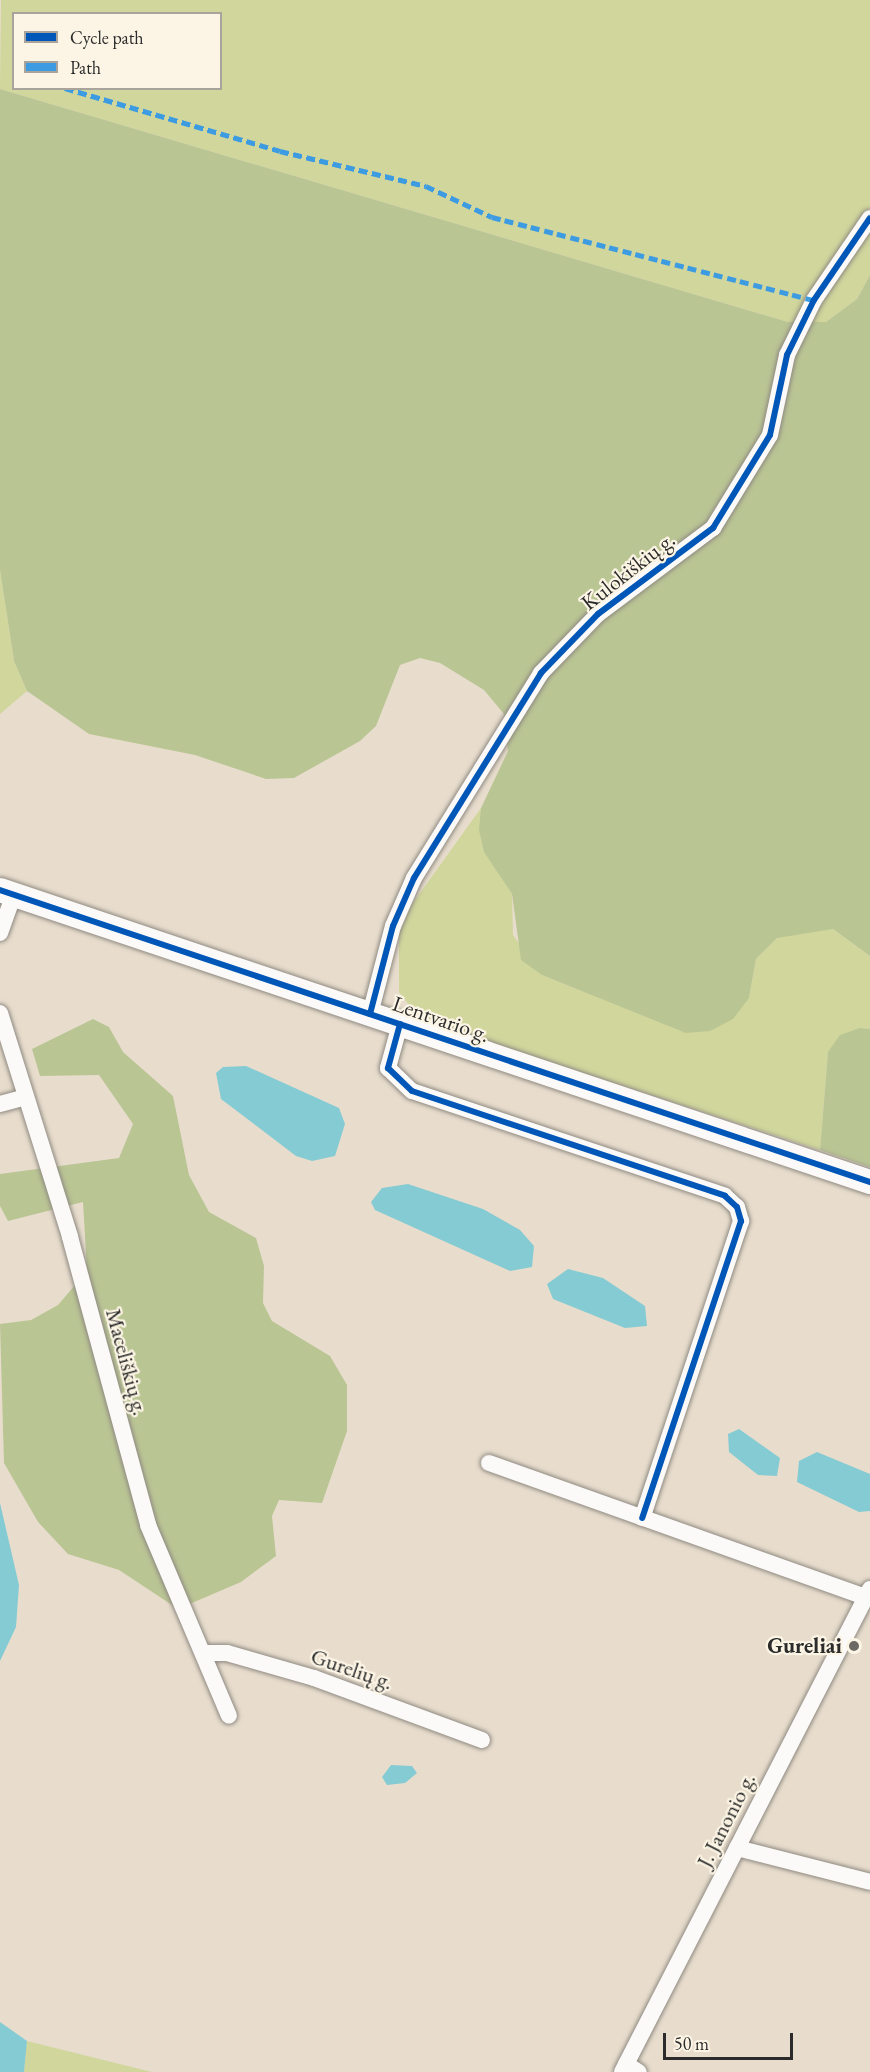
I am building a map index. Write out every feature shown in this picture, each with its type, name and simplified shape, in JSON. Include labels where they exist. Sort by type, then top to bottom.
[{"type":"main road","name":"Lentvario g.","points":[[7,892],[870,1182]]},
{"type":"street","name":"Kulokiškių g.","points":[[370,1014],[393,926],[414,878],[541,673],[598,614],[713,528],[771,435],[787,355],[814,300],[870,218]]},
{"type":"street","points":[[0,933],[7,892]]},
{"type":"street","name":"Maceliškių g.","points":[[0,1013],[70,1237],[148,1525],[229,1716]]},
{"type":"street","points":[[400,1024],[388,1068],[401,1085],[725,1196],[737,1206],[741,1221],[642,1518]]},
{"type":"street","points":[[0,1104],[26,1097]]},
{"type":"street","points":[[489,1463],[642,1518],[868,1593]]},
{"type":"street","name":"J. Janonio g.","points":[[629,2069],[737,1848],[868,1593]]},
{"type":"street","name":"Gurelių g.","points":[[204,1653],[227,1653],[314,1678],[483,1740]]},
{"type":"street","points":[[737,1848],[870,1882]]},
{"type":"green space","points":[[1,0],[870,0],[870,275],[857,299],[826,322],[788,322],[0,89]]},
{"type":"green space","points":[[0,89],[788,322],[826,322],[857,299],[870,275],[870,956],[833,929],[777,938],[756,959],[749,998],[733,1019],[710,1031],[686,1033],[542,975],[521,960],[512,894],[484,852],[479,830],[481,808],[508,751],[504,714],[484,690],[440,663],[420,658],[400,665],[376,726],[360,741],[294,778],[266,779],[195,755],[89,734],[27,691],[14,661],[0,570]]},
{"type":"green space","points":[[0,570],[14,661],[27,691],[0,714]]},
{"type":"green space","points":[[481,808],[484,851],[512,894],[513,935],[542,975],[582,991],[749,998],[756,959],[777,938],[806,929],[833,929],[870,956],[870,1029],[860,1028],[828,1052],[820,1150],[431,1023],[413,1010],[399,992],[399,934],[410,907]]},
{"type":"green space","points":[[93,1019],[109,1027],[123,1052],[173,1096],[189,1175],[209,1212],[256,1238],[264,1266],[263,1303],[272,1321],[330,1356],[347,1385],[347,1431],[322,1503],[279,1500],[272,1516],[276,1556],[241,1582],[178,1609],[119,1570],[68,1554],[38,1522],[4,1463],[0,1324],[31,1320],[58,1305],[87,1271],[83,1202],[8,1221],[0,1206],[0,1174],[119,1158],[133,1124],[99,1075],[40,1076],[32,1049]]},
{"type":"green space","points":[[860,1028],[870,1029],[870,1167],[820,1150],[828,1052],[840,1035]]},
{"type":"green space","points":[[27,2041],[152,2072],[24,2072]]},
{"type":"water","points":[[246,1066],[339,1108],[345,1124],[335,1156],[312,1161],[296,1156],[221,1099],[216,1073],[223,1067]]},
{"type":"water","points":[[408,1184],[483,1209],[520,1230],[534,1246],[532,1267],[510,1271],[375,1210],[371,1202],[382,1188]]},
{"type":"water","points":[[568,1269],[603,1278],[645,1306],[647,1326],[625,1328],[553,1299],[547,1284]]},
{"type":"water","points":[[739,1429],[780,1458],[777,1476],[758,1475],[729,1452],[728,1434]]},
{"type":"water","points":[[817,1452],[870,1474],[870,1511],[859,1512],[797,1482],[799,1461]]},
{"type":"water","points":[[0,1503],[19,1585],[16,1627],[0,1661]]},
{"type":"water","points":[[391,1765],[412,1766],[417,1773],[405,1783],[387,1785],[382,1777]]},
{"type":"water","points":[[0,2022],[27,2041],[24,2072],[0,2072]]},
{"type":"marked path","points":[[72,90],[280,151],[426,186],[492,217],[814,300]]},
{"type":"cycle path","points":[[370,1014],[393,926],[414,878],[541,673],[598,614],[713,528],[770,435],[787,355],[814,300],[870,218]]},
{"type":"cycle path","points":[[0,890],[870,1182]]},
{"type":"cycle path","points":[[400,1024],[388,1068],[412,1091],[725,1196],[737,1207],[741,1221],[642,1518]]},
{"type":"place","name":"Gureliai","points":[[854,1646]]}]
